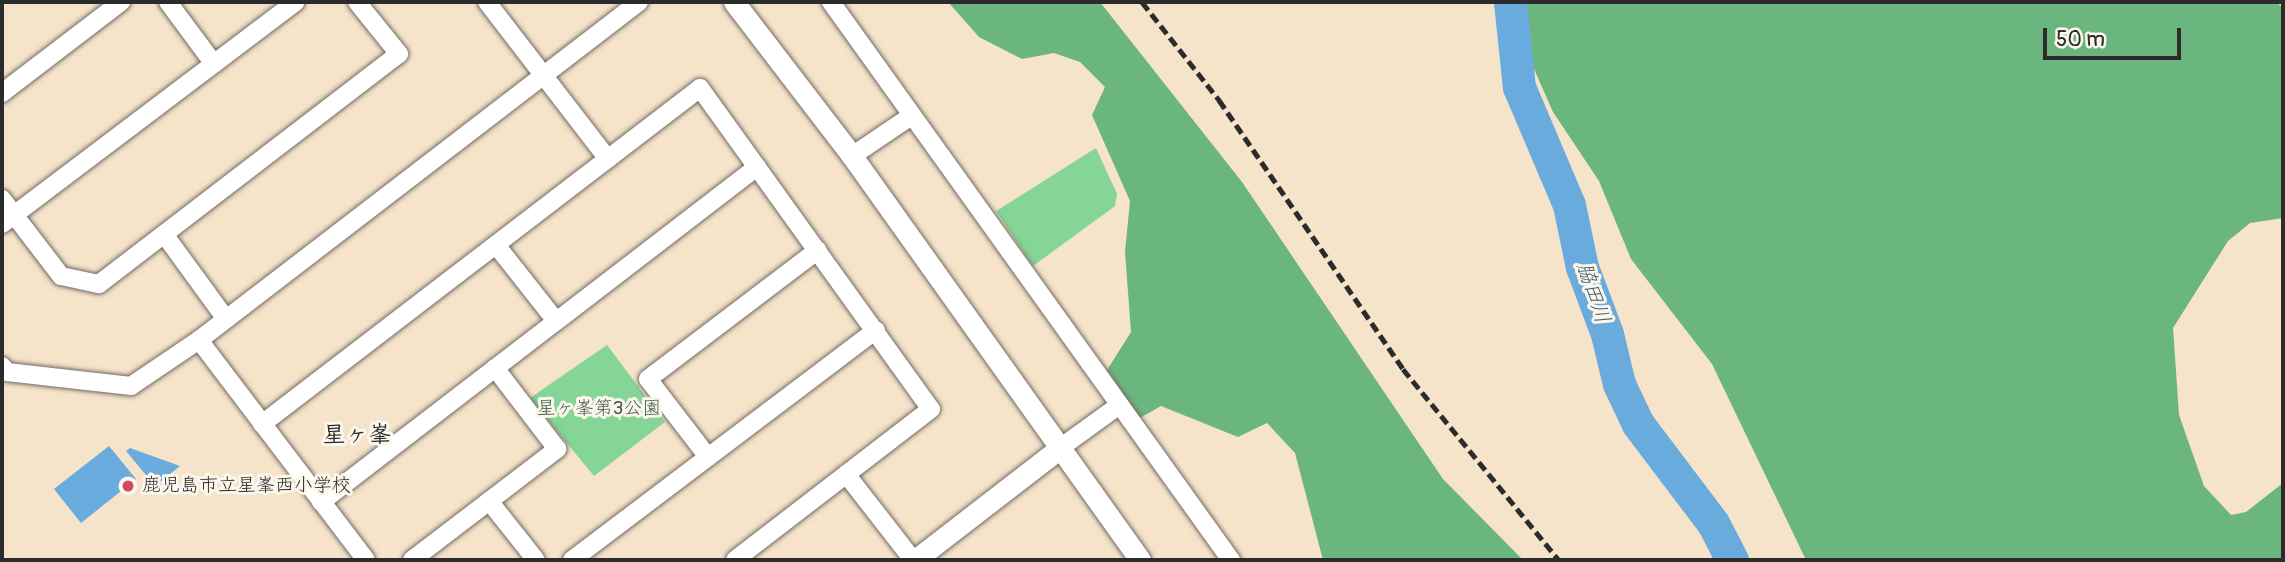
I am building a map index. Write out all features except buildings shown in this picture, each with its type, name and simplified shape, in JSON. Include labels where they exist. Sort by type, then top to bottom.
[{"type":"street","points":[[2,93],[121,2]]},
{"type":"street","points":[[168,2],[214,64]]},
{"type":"street","points":[[8,220],[296,2]]},
{"type":"street","points":[[2,199],[8,220],[61,276],[99,284],[399,54],[358,2]]},
{"type":"street","points":[[487,2],[608,159]]},
{"type":"street","points":[[2,366],[7,372],[131,386],[226,320],[639,2]]},
{"type":"street","points":[[734,2],[852,156],[1140,560]]},
{"type":"street","points":[[831,2],[1118,406],[1231,560]]},
{"type":"street","points":[[262,424],[700,89],[931,408],[735,560]]},
{"type":"street","points":[[852,156],[911,116]]},
{"type":"street","points":[[321,502],[757,167]]},
{"type":"street","points":[[164,234],[226,320]]},
{"type":"street","points":[[496,245],[556,321]]},
{"type":"street","points":[[708,457],[649,379],[818,250]]},
{"type":"street","points":[[572,560],[876,330]]},
{"type":"street","points":[[199,340],[366,560]]},
{"type":"street","points":[[412,560],[557,449],[495,368]]},
{"type":"street","points":[[846,474],[914,560],[1118,406]]},
{"type":"street","points":[[489,501],[536,560]]},
{"type":"green space","points":[[948,2],[1100,2],[1242,182],[1443,479],[1523,560],[1323,560],[1295,453],[1267,423],[1238,437],[1161,406],[1140,418],[1107,370],[1131,332],[1125,252],[1130,201],[1092,115],[1105,87],[1080,62],[1054,53],[1022,59],[979,37]]},
{"type":"green space","points":[[1522,2],[2276,2],[2283,8],[2283,218],[2250,223],[2228,241],[2173,328],[2179,415],[2204,486],[2231,515],[2246,512],[2283,483],[2283,560],[1806,560],[1712,364],[1631,259],[1599,181],[1553,112],[1527,53]]},
{"type":"green space","points":[[1096,148],[1117,194],[1115,206],[1033,266],[996,211]]},
{"type":"green space","name":"星ヶ峯第3公園","points":[[607,345],[665,422],[594,476],[530,398]]},
{"type":"water","points":[[109,446],[136,479],[81,523],[54,489]]},
{"type":"water","points":[[130,448],[180,466],[155,486],[126,451]]},
{"type":"waterway","name":"脇田川","points":[[1510,2],[1519,87],[1569,205],[1582,267],[1607,334],[1619,384],[1638,424],[1713,523],[1732,560]]},
{"type":"railway","points":[[1142,2],[1219,100],[1403,369],[1559,560]]},
{"type":"place","name":"鹿児島市立星峯西小学校","points":[[128,486]]},
{"type":"district","name":"星ヶ峯","points":[[357,435]]}]
